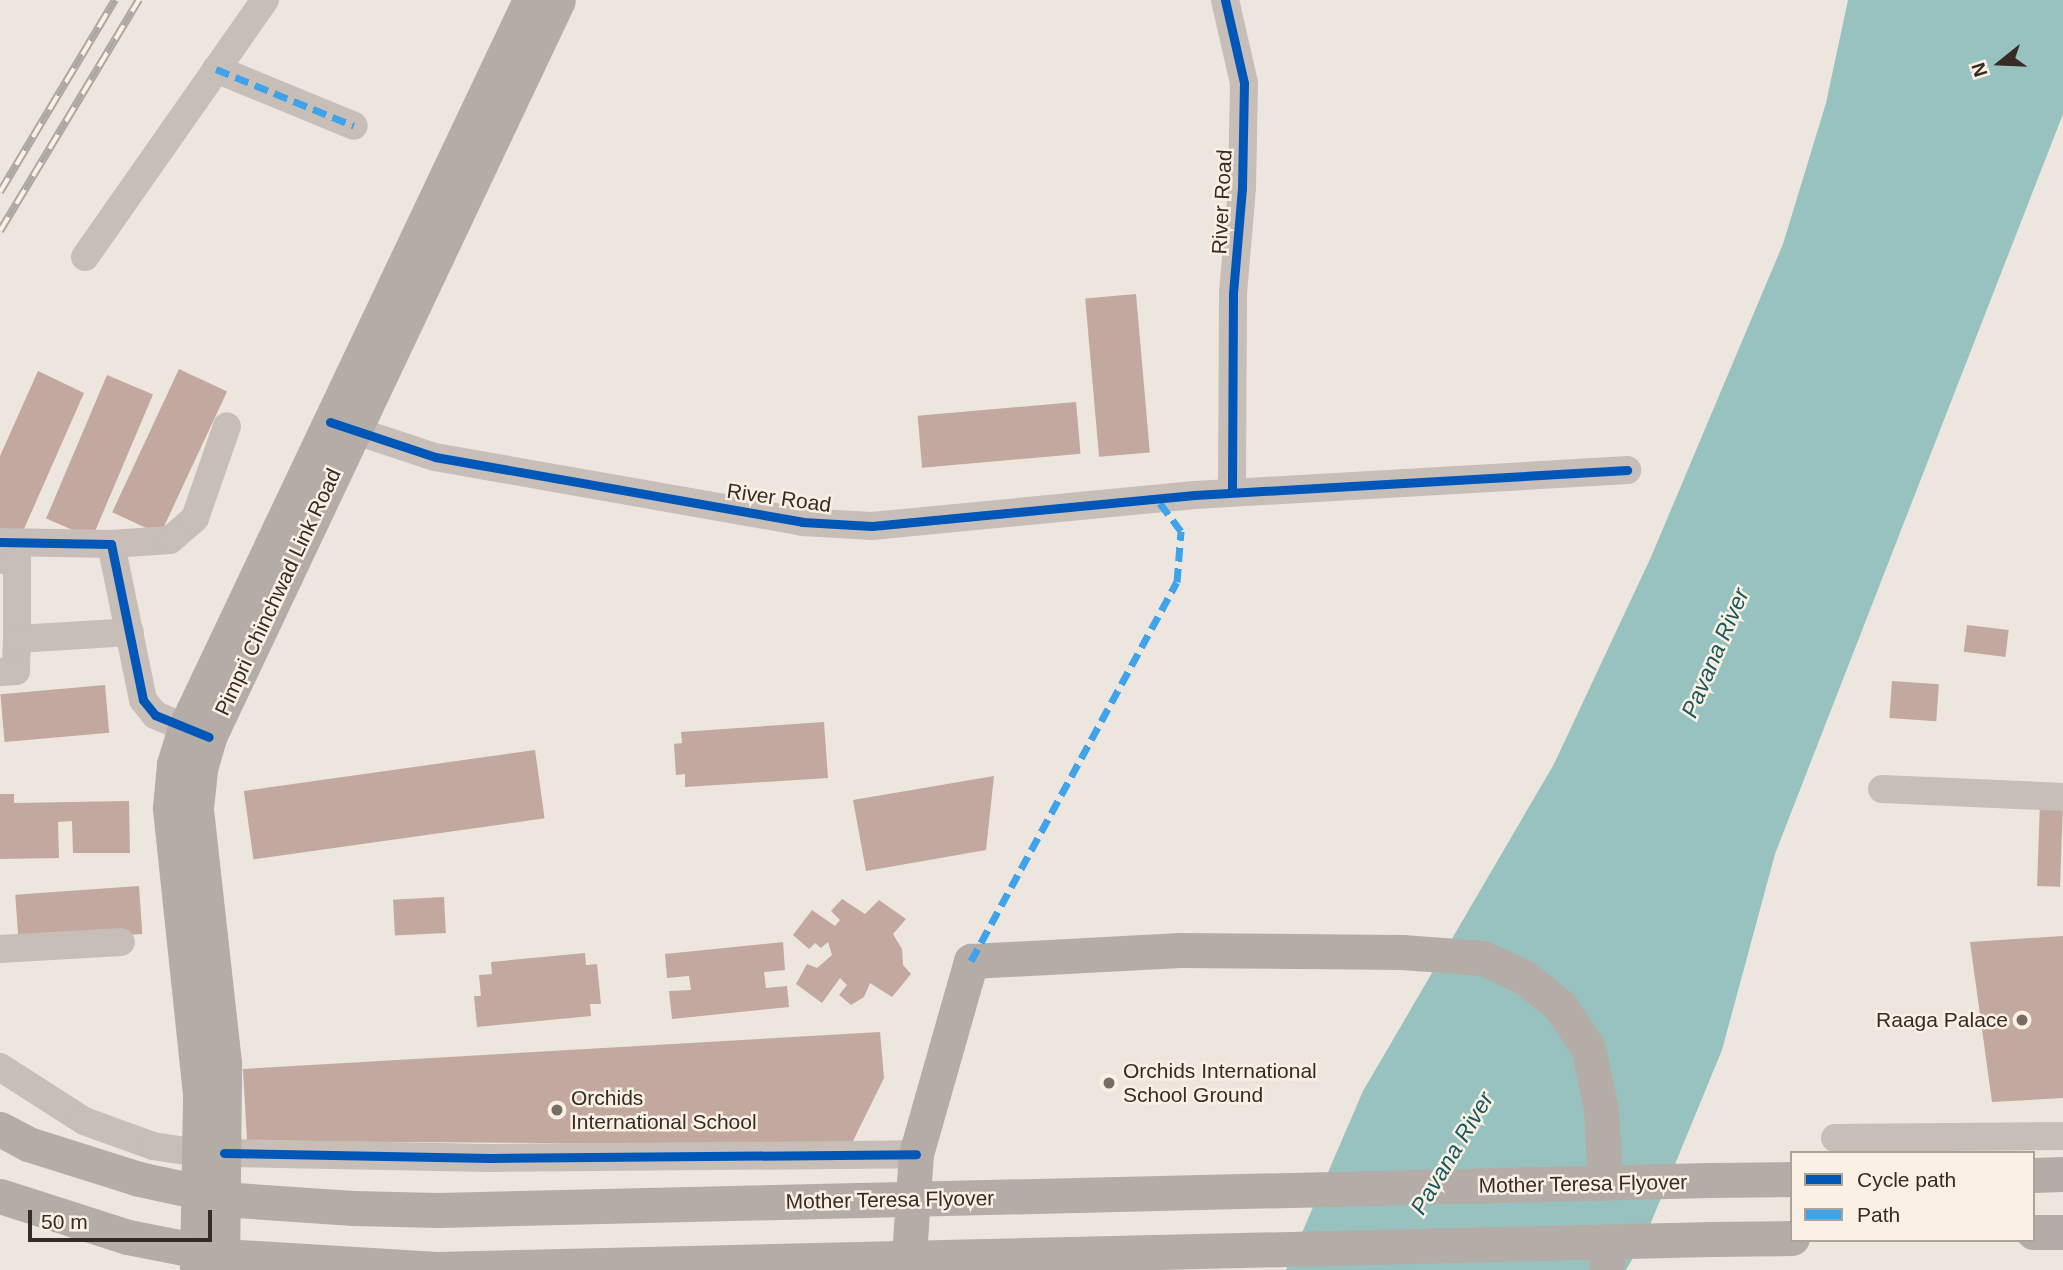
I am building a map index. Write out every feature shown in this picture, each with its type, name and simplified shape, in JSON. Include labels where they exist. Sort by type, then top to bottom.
[{"type":"main road","name":"Pimpri Chinchwad Link Road","points":[[342,426],[530,0]]},
{"type":"main road","name":"Pimpri Chinchwad Link Road","points":[[222,1270],[212,1153],[170,808],[174,764],[197,732],[342,426],[558,0]]},
{"type":"main road","points":[[908,1270],[916,1154],[971,961],[1180,950],[1483,958],[1524,977],[1561,1007],[1588,1048],[1601,1109],[1605,1183]]},
{"type":"main road","name":"Mother Teresa Flyover","points":[[0,1129],[28,1144],[139,1179],[236,1200],[353,1208],[438,1210],[1790,1179]]},
{"type":"main road","name":"Pimpri Chinchwad Link Road","points":[[197,1270],[212,1153]]},
{"type":"main road","points":[[2035,1175],[2063,1174]]},
{"type":"main road","points":[[0,1196],[128,1237],[223,1256],[372,1267],[1608,1256],[1790,1238]]},
{"type":"main road","points":[[2035,1232],[2063,1232]]},
{"type":"street","points":[[85,257],[265,0]]},
{"type":"street","name":"River Road","points":[[1225,0],[1244,83],[1242,188],[1233,294],[1232,492]]},
{"type":"street","points":[[216,69],[354,126]]},
{"type":"street","points":[[0,542],[111,544],[170,540],[195,518],[227,426]]},
{"type":"street","name":"River Road","points":[[342,426],[435,457],[803,522],[872,526],[1232,492],[1627,470]]},
{"type":"street","points":[[111,544],[143,700],[155,715],[197,732]]},
{"type":"street","points":[[0,560],[16,560],[17,639],[16,671],[0,672]]},
{"type":"street","points":[[17,639],[130,632]]},
{"type":"street","points":[[1882,789],[2063,797]]},
{"type":"street","points":[[0,949],[121,942]]},
{"type":"street","points":[[0,1067],[84,1121],[153,1146],[212,1153],[490,1158],[916,1154]]},
{"type":"street","points":[[1835,1138],[2063,1136]]},
{"type":"water","name":"Pavana River","points":[[1848,0],[2063,0],[2063,114],[1775,854],[1722,1050],[1645,1237],[1626,1270],[1286,1270],[1363,1091],[1554,764],[1651,557],[1783,244],[1826,103]]},
{"type":"building","points":[[1136,294],[1150,452],[1099,457],[1085,298]]},
{"type":"building","points":[[179,369],[227,391],[160,535],[112,512]]},
{"type":"building","points":[[38,371],[84,393],[20,538],[0,529],[0,456]]},
{"type":"building","points":[[107,375],[153,395],[92,538],[46,519]]},
{"type":"building","points":[[1076,402],[1081,454],[922,468],[918,416]]},
{"type":"building","points":[[1967,625],[2009,630],[2005,657],[1964,652]]},
{"type":"building","points":[[1892,681],[1939,684],[1936,721],[1889,718]]},
{"type":"building","points":[[105,685],[109,733],[5,742],[0,694]]},
{"type":"building","points":[[824,722],[828,778],[685,787],[685,774],[676,775],[674,744],[682,743],[681,732]]},
{"type":"building","points":[[535,750],[545,818],[253,859],[244,791]]},
{"type":"building","points":[[994,776],[986,850],[866,871],[853,800]]},
{"type":"building","points":[[0,794],[14,794],[14,803],[129,801],[130,853],[73,853],[72,821],[58,822],[59,858],[0,859]]},
{"type":"building","points":[[2040,802],[2063,803],[2060,887],[2037,886]]},
{"type":"building","points":[[139,886],[142,934],[19,943],[15,895]]},
{"type":"building","points":[[444,897],[446,933],[395,936],[393,900]]},
{"type":"building","points":[[842,899],[865,914],[879,900],[906,919],[893,934],[902,949],[903,965],[911,974],[892,997],[870,983],[864,997],[851,1005],[839,995],[847,985],[840,978],[822,1003],[796,984],[807,964],[817,968],[832,955],[828,942],[821,948],[815,943],[809,949],[793,935],[812,910],[835,926],[840,920],[831,911]]},
{"type":"building","name":"Raaga Palace","points":[[2063,936],[2063,1098],[1992,1102],[1970,942]]},
{"type":"building","points":[[783,942],[785,970],[764,972],[766,988],[787,986],[789,1007],[672,1019],[669,991],[691,990],[689,976],[667,978],[665,954]]},
{"type":"building","points":[[585,953],[586,965],[597,964],[601,1004],[590,1004],[591,1016],[477,1027],[474,996],[481,996],[479,975],[492,974],[491,962]]},
{"type":"building","name":"Orchids International School","points":[[880,1032],[884,1078],[851,1145],[247,1141],[243,1069]]},
{"type":"railway","points":[[0,192],[115,0]]},
{"type":"railway","points":[[0,231],[139,0]]},
{"type":"marked path","points":[[216,69],[354,126]]},
{"type":"marked path","points":[[971,961],[1177,582],[1181,531],[1156,498]]},
{"type":"cycle path","points":[[1225,0],[1244,83],[1242,188],[1233,294],[1232,492]]},
{"type":"cycle path","points":[[330,422],[435,457],[802,522],[872,526],[1195,495],[1627,470]]},
{"type":"cycle path","points":[[0,542],[111,544],[143,700],[155,715],[209,737]]},
{"type":"cycle path","points":[[224,1153],[490,1158],[916,1154]]},
{"type":"place","name":"Raaga Palace","points":[[2022,1020]]},
{"type":"place","name":"Orchids International School Ground","points":[[1109,1083]]},
{"type":"place","name":"Orchids International School","points":[[557,1110]]}]
